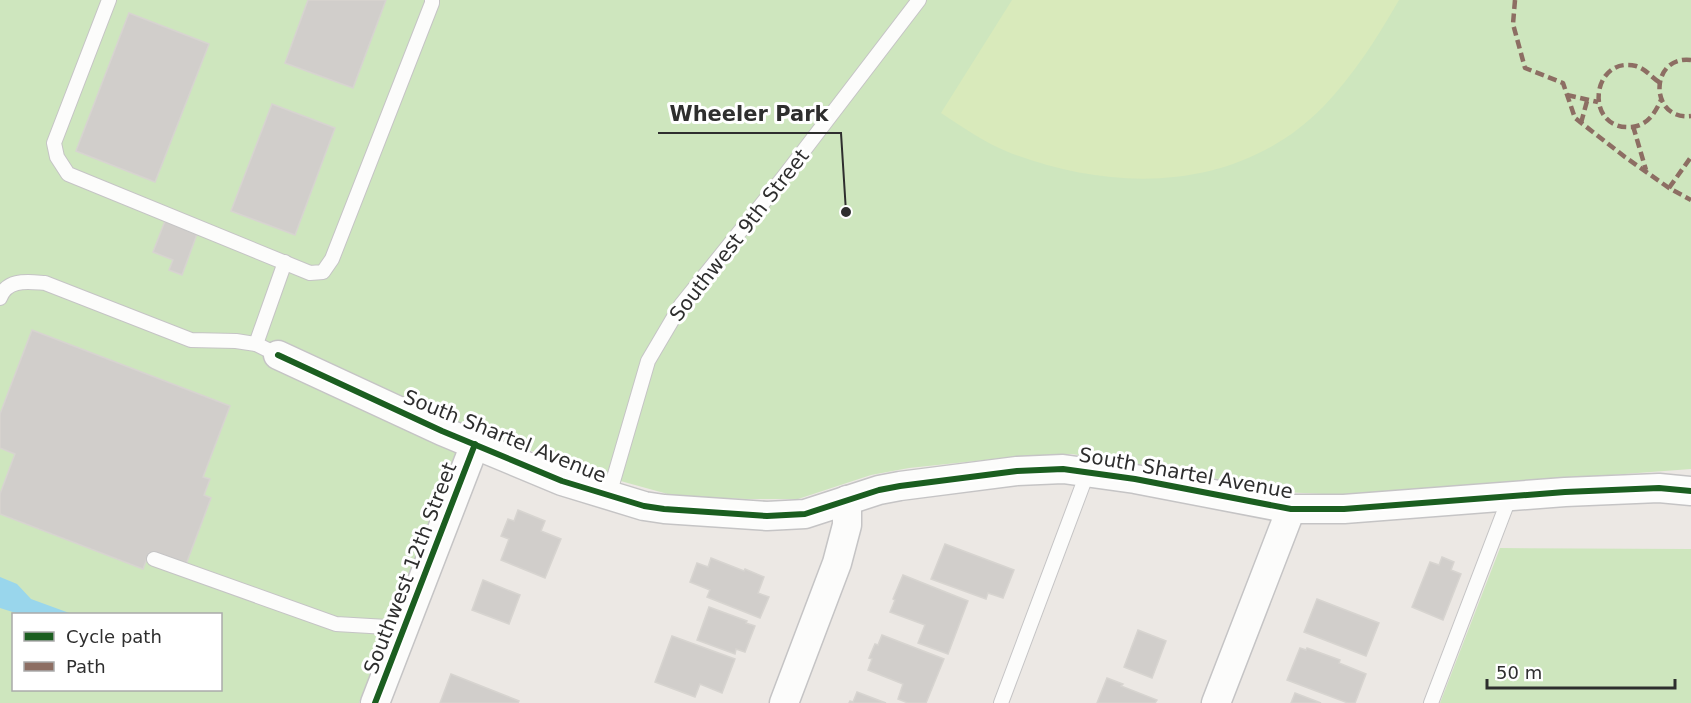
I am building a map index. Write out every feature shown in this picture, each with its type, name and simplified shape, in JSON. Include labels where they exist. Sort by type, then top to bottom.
[{"type":"street","name":"South Shartel Avenue","points":[[267,350],[562,481],[644,506],[664,509],[767,516],[805,514],[879,490],[900,486],[1043,469],[1088,471],[1291,509],[1344,509],[1510,496],[1659,488],[1691,491]]},
{"type":"street","name":"Southwest 12th Street","points":[[375,703],[475,444]]},
{"type":"street","points":[[784,703],[837,563],[847,525],[847,500]]},
{"type":"street","points":[[1216,703],[1291,509]]},
{"type":"lane","points":[[109,0],[54,143],[57,157],[68,174],[310,273],[323,272],[332,260],[432,0]]},
{"type":"lane","name":"Southwest 9th Street","points":[[609,495],[648,361],[681,305],[782,179],[918,0]]},
{"type":"lane","points":[[0,298],[11,284],[45,283],[191,340],[236,341],[267,350],[285,262]]},
{"type":"lane","points":[[1001,703],[1088,471]]},
{"type":"lane","points":[[1431,703],[1510,496]]},
{"type":"lane","points":[[153,559],[336,624],[404,628]]},
{"type":"green space","points":[[0,0],[1691,0],[1691,469],[1344,495],[1283,492],[1157,467],[1072,454],[1022,456],[909,468],[871,475],[798,499],[747,499],[675,496],[566,466],[467,423],[359,703],[0,703]]},
{"type":"green space","points":[[1012,0],[1399,0],[1344,83],[1323,107],[1289,135],[1253,156],[1214,170],[1173,177],[1132,178],[1090,174],[1048,165],[1008,152],[982,139],[941,113]]},
{"type":"green space","points":[[1500,548],[1691,549],[1691,703],[1440,703]]},
{"type":"water","points":[[0,577],[17,584],[31,599],[69,613],[16,613],[0,608]]},
{"type":"building","points":[[308,0],[386,0],[353,88],[285,63]]},
{"type":"building","points":[[129,13],[209,44],[155,182],[76,151]]},
{"type":"building","points":[[272,104],[335,128],[295,235],[231,211]]},
{"type":"building","points":[[165,221],[197,234],[182,275],[169,270],[173,260],[153,252]]},
{"type":"building","points":[[32,330],[230,406],[203,477],[210,479],[204,495],[211,498],[185,567],[149,553],[143,569],[0,514],[0,494],[15,454],[0,448],[0,414]]},
{"type":"building","points":[[518,510],[545,521],[541,531],[561,539],[545,578],[501,560],[509,539],[501,536],[508,519],[514,521]]},
{"type":"building","points":[[945,544],[1014,570],[1003,598],[988,593],[986,599],[931,579]]},
{"type":"building","points":[[1442,557],[1454,562],[1451,570],[1461,574],[1443,620],[1412,607],[1430,562],[1439,565]]},
{"type":"building","points":[[711,558],[764,577],[758,593],[769,597],[760,618],[707,597],[710,590],[690,582],[697,563],[708,567]]},
{"type":"building","points":[[903,575],[968,601],[948,654],[918,643],[925,625],[890,612]]},
{"type":"building","points":[[483,580],[520,595],[509,624],[472,610]]},
{"type":"building","points":[[1317,599],[1379,623],[1366,656],[1304,632]]},
{"type":"building","points":[[709,607],[755,626],[745,652],[736,649],[735,654],[697,640]]},
{"type":"building","points":[[1138,630],[1166,641],[1152,678],[1124,667]]},
{"type":"building","points":[[882,635],[944,659],[926,703],[908,703],[898,699],[903,684],[868,670],[872,659],[869,658]]},
{"type":"building","points":[[672,636],[735,659],[722,693],[700,684],[695,697],[655,682]]},
{"type":"building","points":[[1300,648],[1306,650],[1307,648],[1340,660],[1339,663],[1366,674],[1355,703],[1348,703],[1287,680]]},
{"type":"building","points":[[451,674],[519,701],[518,703],[440,703]]},
{"type":"building","points":[[1107,678],[1157,700],[1155,703],[1097,703]]},
{"type":"building","points":[[857,692],[886,703],[849,703],[853,702]]},
{"type":"building","points":[[1295,693],[1321,703],[1291,703]]},
{"type":"marked path","points":[[1515,0],[1513,24],[1525,68],[1563,83],[1575,118],[1625,157],[1669,188],[1691,200]]},
{"type":"marked path","points":[[1691,60],[1677,61],[1667,67],[1661,77],[1660,88],[1661,99],[1667,109],[1677,115],[1691,116]]},
{"type":"marked path","points":[[1659,82],[1640,67],[1621,66],[1610,71],[1602,82],[1599,94],[1600,107],[1606,118],[1616,125],[1632,127],[1647,121],[1661,100]]},
{"type":"marked path","points":[[1567,95],[1598,102]]},
{"type":"marked path","points":[[1581,123],[1587,101]]},
{"type":"marked path","points":[[1633,126],[1646,170]]},
{"type":"marked path","points":[[1669,188],[1691,157]]},
{"type":"cycle path","points":[[278,355],[442,431],[562,481],[644,506],[664,509],[767,516],[805,514],[879,490],[900,486],[1017,471],[1063,469],[1135,479],[1291,509],[1344,509],[1565,492],[1659,488],[1691,491]]},
{"type":"cycle path","points":[[375,703],[475,444]]},
{"type":"place","name":"Wheeler Park","points":[[846,212]]}]
